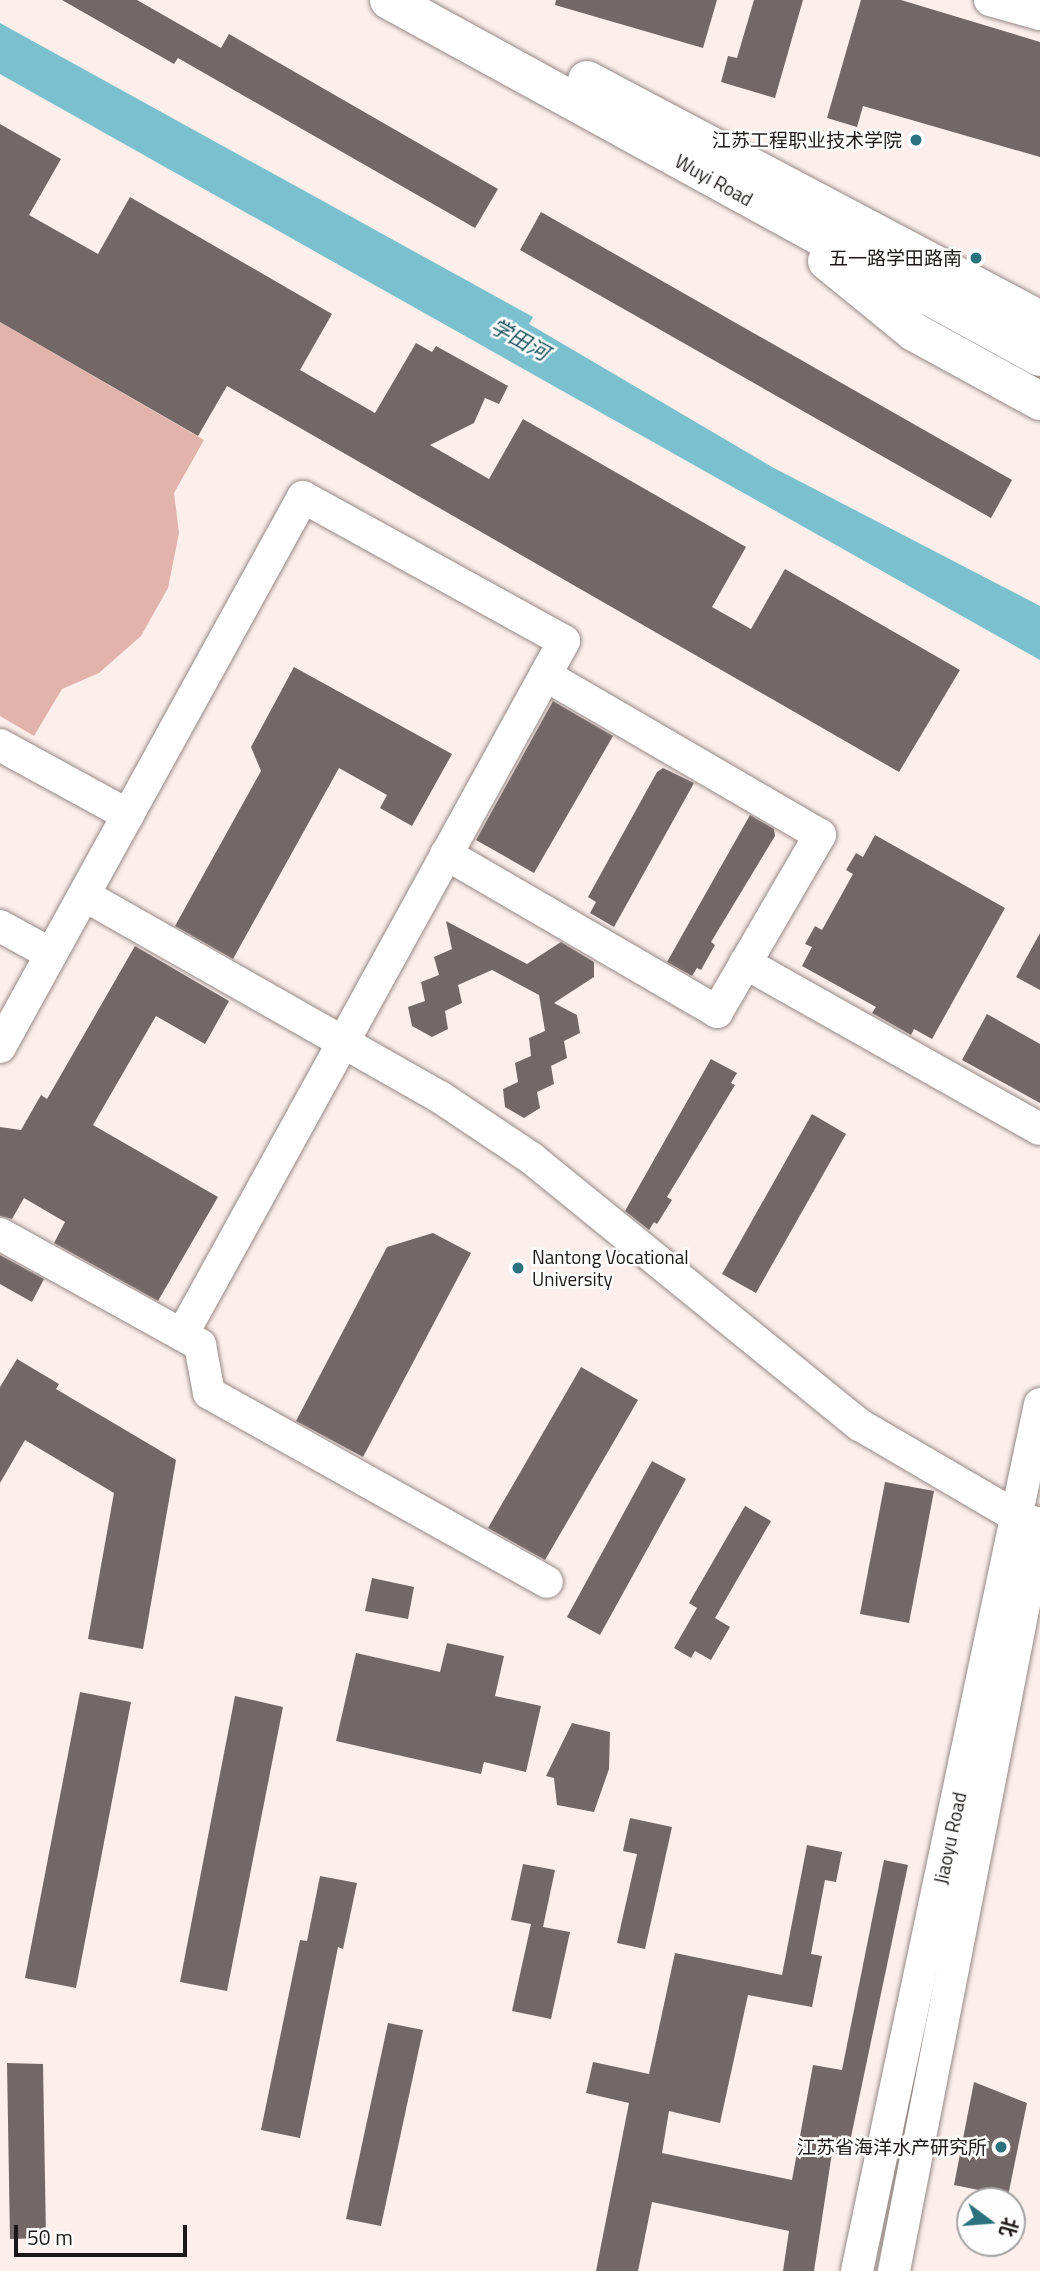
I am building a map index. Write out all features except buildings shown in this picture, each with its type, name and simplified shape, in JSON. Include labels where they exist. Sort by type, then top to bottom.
[{"type":"main road","name":"Wuyi Road","points":[[435,0],[1040,320]]},
{"type":"main road","name":"Wuyi Road","points":[[390,1],[1040,357]]},
{"type":"main road","points":[[755,203],[914,332],[1040,401]]},
{"type":"street","points":[[990,0],[1040,14]]},
{"type":"street","points":[[0,1047],[303,497],[564,641],[182,1335]]},
{"type":"street","points":[[446,855],[718,1012],[820,835],[545,676]]},
{"type":"street","points":[[0,745],[128,815]]},
{"type":"street","points":[[84,895],[345,1039],[531,1158],[860,1425],[1033,1521]]},
{"type":"street","points":[[0,926],[51,954]]},
{"type":"street","points":[[745,963],[1040,1129]]},
{"type":"street","points":[[0,1234],[200,1345],[209,1393],[547,1582]]},
{"type":"street","name":"Jiaoyu Road","points":[[894,2271],[1033,1521],[1040,1404]]},
{"type":"street","name":"Jiaoyu Road","points":[[857,2271],[1033,1521]]},
{"type":"shaded area","points":[[0,322],[204,440],[174,493],[179,533],[168,588],[141,636],[99,673],[62,689],[34,736],[0,716]]},
{"type":"water","name":"学田河","points":[[0,23],[533,317],[529,324],[772,467],[1040,606],[1040,660],[0,74]]},
{"type":"place","name":"江苏工程职业技术学院","points":[[916,140]]},
{"type":"place","name":"五一路学田路南","points":[[976,258]]},
{"type":"place","name":"Nantong Vocational University","points":[[518,1268]]},
{"type":"place","name":"江苏省海洋水产研究所","points":[[1001,2147]]}]
